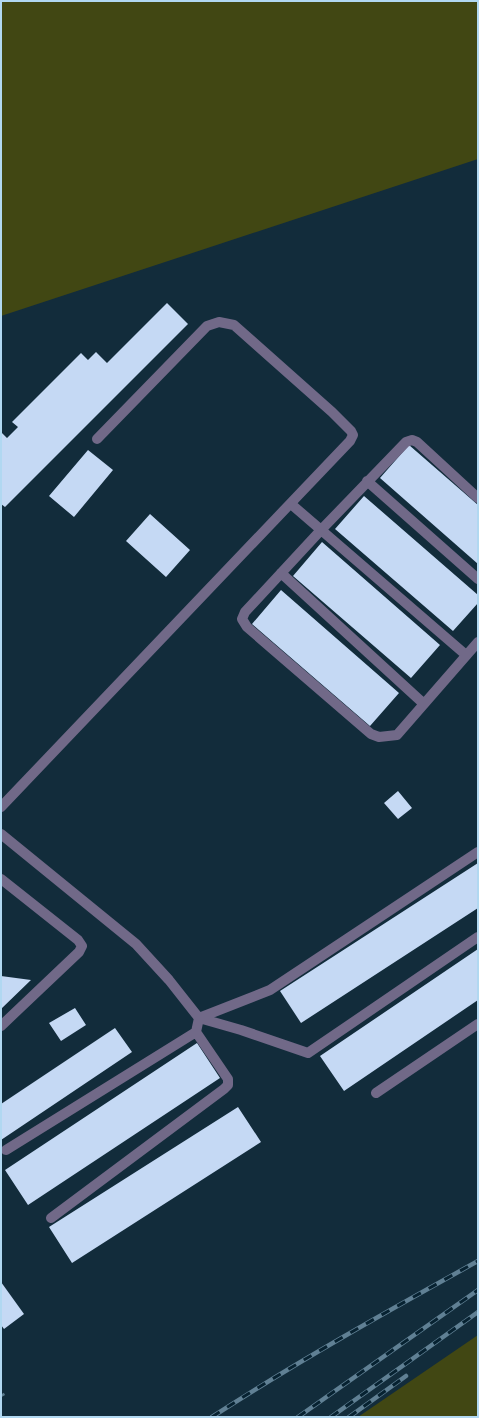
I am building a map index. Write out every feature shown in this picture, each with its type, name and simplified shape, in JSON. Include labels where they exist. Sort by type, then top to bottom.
[{"type":"lane","points":[[1,807],[291,504],[350,441],[353,435],[351,431],[332,412],[234,325],[219,322],[207,326],[97,439]]},
{"type":"lane","points":[[478,498],[418,442],[412,440],[406,442],[367,481],[281,573],[245,612],[242,619],[247,627],[371,734],[379,737],[397,736],[478,642]]},
{"type":"lane","points":[[367,481],[478,579]]},
{"type":"lane","points":[[291,504],[466,655]]},
{"type":"lane","points":[[281,573],[424,704]]},
{"type":"lane","points":[[1,834],[136,944],[169,980],[199,1018],[308,1053],[478,937]]},
{"type":"lane","points":[[199,1018],[270,990],[478,852]]},
{"type":"lane","points":[[1,879],[78,940],[82,946],[79,952],[1,1026]]},
{"type":"lane","points":[[6,1150],[196,1032],[199,1018]]},
{"type":"lane","points":[[376,1094],[478,1024]]},
{"type":"lane","points":[[51,1218],[228,1085],[228,1079],[196,1032]]},
{"type":"path","points":[[1,1396],[6,1392]]},
{"type":"green space","points":[[1,1],[478,1],[478,159],[1,316]]},
{"type":"green space","points":[[478,1335],[478,1417],[358,1417]]},
{"type":"building","points":[[167,303],[188,324],[5,507],[1,504],[1,432],[7,438],[18,427],[12,422],[81,353],[88,360],[96,352],[107,363]]},
{"type":"building","points":[[409,445],[478,505],[478,564],[380,478]]},
{"type":"building","points":[[88,450],[113,470],[74,517],[49,496]]},
{"type":"building","points":[[364,496],[478,595],[478,603],[453,631],[335,529]]},
{"type":"building","points":[[150,514],[190,550],[166,577],[126,541]]},
{"type":"building","points":[[322,542],[440,645],[411,678],[293,576]]},
{"type":"building","points":[[281,590],[399,693],[370,726],[252,624]]},
{"type":"building","points":[[398,791],[412,808],[398,819],[384,803]]},
{"type":"building","points":[[478,863],[478,908],[301,1023],[280,991]]},
{"type":"building","points":[[478,949],[478,1000],[344,1091],[320,1056]]},
{"type":"building","points":[[1,976],[31,980],[1,1009]]},
{"type":"building","points":[[75,1008],[86,1025],[61,1041],[49,1023]]},
{"type":"building","points":[[115,1028],[132,1052],[1,1140],[1,1104]]},
{"type":"building","points":[[197,1043],[220,1078],[28,1205],[5,1170]]},
{"type":"building","points":[[238,1107],[261,1142],[72,1263],[49,1227]]},
{"type":"building","points":[[1,1282],[24,1314],[4,1329],[1,1325]]},
{"type":"railway","points":[[212,1417],[310,1356],[478,1261]]},
{"type":"railway","points":[[298,1417],[478,1290]]},
{"type":"railway","points":[[331,1417],[478,1312]]},
{"type":"railway","points":[[349,1417],[406,1376]]}]
